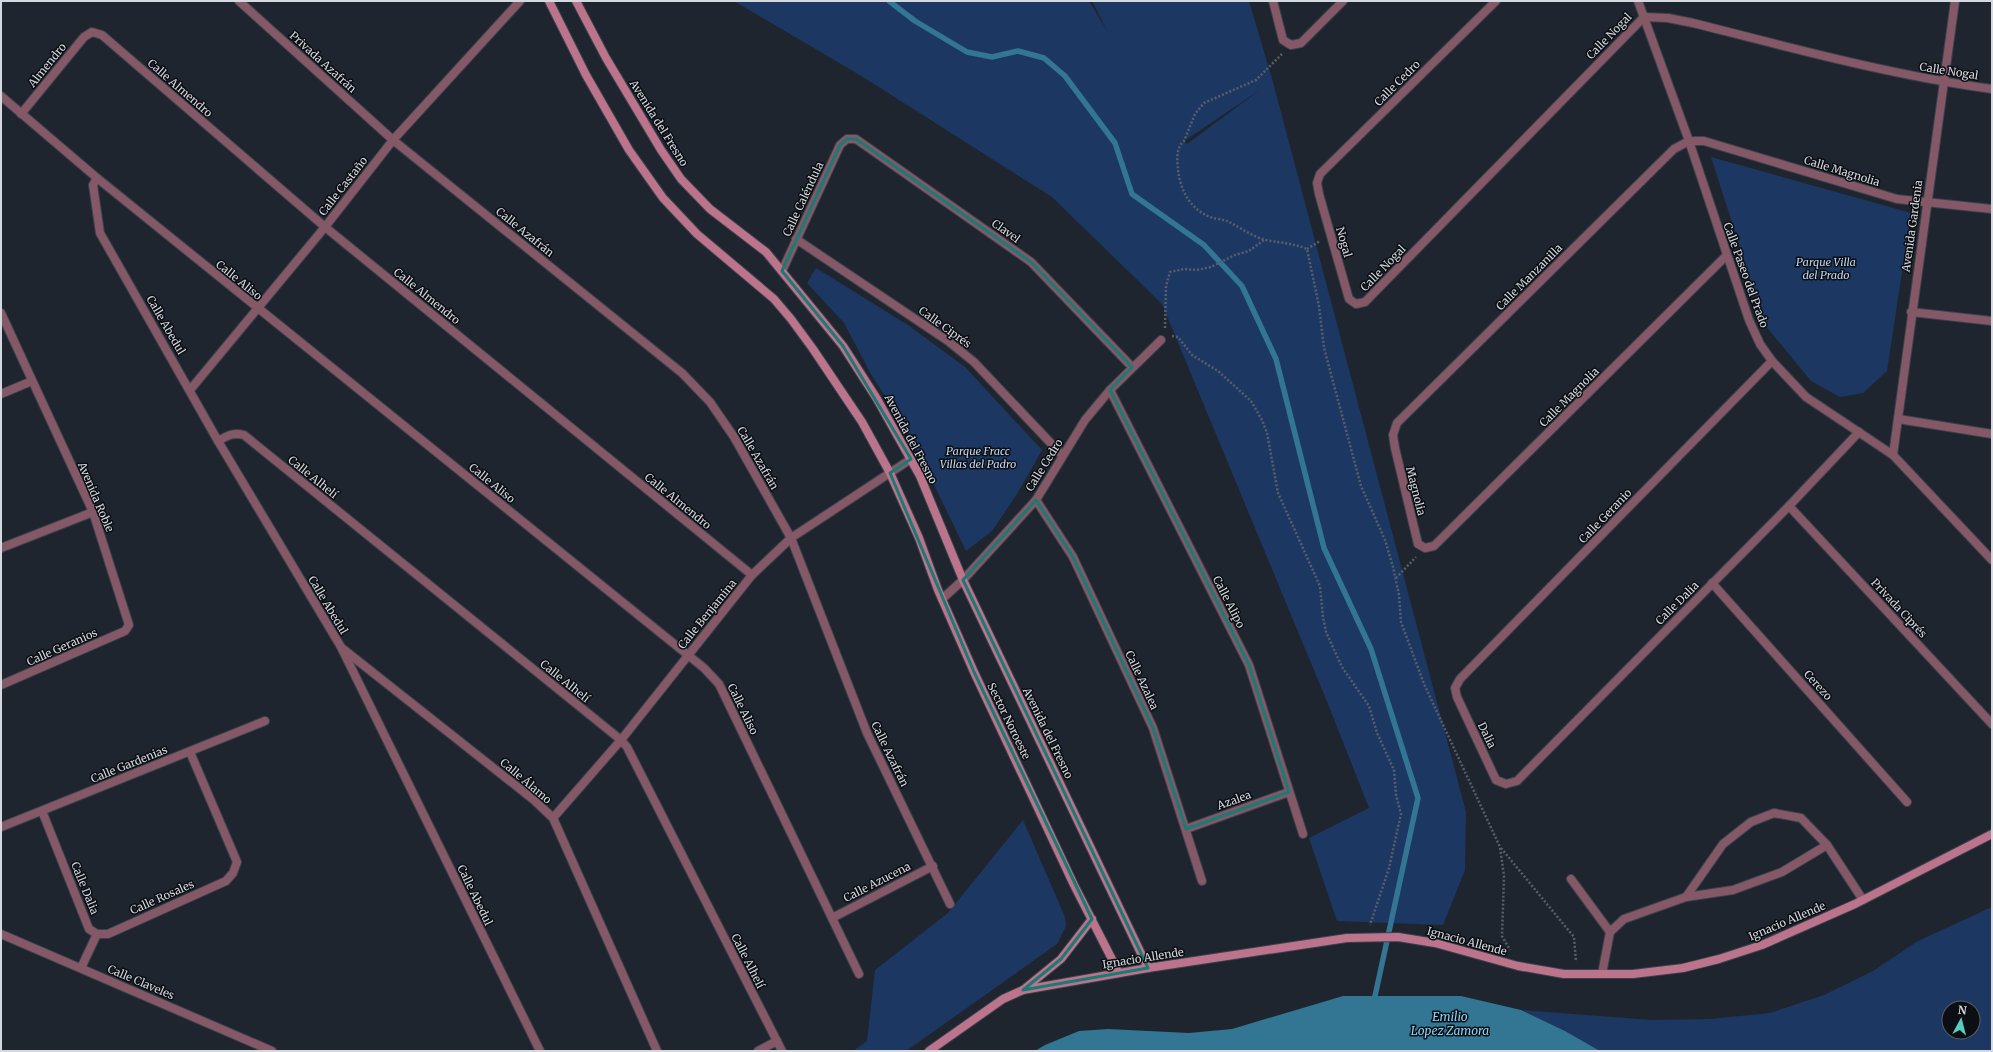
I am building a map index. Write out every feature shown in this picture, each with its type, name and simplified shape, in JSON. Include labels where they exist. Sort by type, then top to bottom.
[{"type":"street","name":"Privada Azafrán","points":[[238,1],[393,140]]},
{"type":"street","name":"Calle Castaño","points":[[190,390],[325,227],[393,140],[520,1]]},
{"type":"street","points":[[549,1],[586,75],[629,150],[663,198],[697,234],[774,299],[791,319],[862,422],[890,473]]},
{"type":"street","name":"Avenida del Fresno","points":[[576,1],[606,58],[661,150],[681,179],[710,209],[766,252],[844,346],[911,459],[940,522],[963,580],[1148,968]]},
{"type":"street","points":[[1273,1],[1283,40],[1291,45],[1301,43],[1343,1]]},
{"type":"street","name":"Calle Cedro","points":[[1317,183],[1320,174],[1496,1]]},
{"type":"street","name":"Calle Paseo del Prado","points":[[1638,1],[1689,141],[1726,256],[1749,320],[1760,344],[1772,361],[1806,397],[1893,455],[1992,560]]},
{"type":"street","name":"Avenida Gardenia","points":[[1893,455],[1911,312],[1945,82],[1954,1]]},
{"type":"street","name":"Calle Nogal","points":[[1356,304],[1365,302],[1644,17],[1668,18],[1693,23],[1884,71],[1992,89]]},
{"type":"street","name":"Almendro","points":[[21,114],[84,37],[92,32]]},
{"type":"street","name":"Calle Almendro","points":[[92,32],[102,36],[325,227],[752,575]]},
{"type":"street","name":"Calle Aliso","points":[[1,96],[97,178],[688,656],[719,684],[859,974]]},
{"type":"street","name":"Calle Caléndula","points":[[782,271],[840,145],[847,139]]},
{"type":"street","name":"Clavel","points":[[847,139],[856,139],[1031,262],[1132,367]]},
{"type":"street","name":"Calle Azafrán","points":[[393,140],[682,373],[710,402],[734,437],[791,538],[866,733],[933,866],[950,904]]},
{"type":"street","name":"Calle Magnolia","points":[[1689,141],[1704,141],[1897,199],[1992,209]]},
{"type":"street","name":"Calle Manzanilla","points":[[1393,435],[1397,423],[1674,149],[1689,141]]},
{"type":"street","name":"Calle Abedul","points":[[97,178],[93,185],[100,233],[218,441],[341,647],[540,1051]]},
{"type":"street","name":"Nogal","points":[[1317,183],[1349,299],[1356,304]]},
{"type":"street","name":"Calle Ciprés","points":[[796,239],[958,349],[974,362],[1062,455]]},
{"type":"street","name":"Calle Magnolia","points":[[1425,548],[1434,546],[1726,256]]},
{"type":"street","points":[[1911,312],[1992,321]]},
{"type":"street","name":"Avenida Roble","points":[[1,313],[93,512],[129,625]]},
{"type":"street","name":"Calle Cedro","points":[[942,599],[963,580],[1036,500],[1062,455],[1085,420],[1110,390],[1161,340]]},
{"type":"street","name":"Calle Geranio","points":[[1455,688],[1460,680],[1772,361]]},
{"type":"street","points":[[1,394],[32,381]]},
{"type":"street","name":"Calle Alipo","points":[[1110,390],[1248,664],[1303,834]]},
{"type":"street","points":[[1898,419],[1992,434]]},
{"type":"street","name":"Calle Dalia","points":[[1506,784],[1517,781],[1789,506],[1859,432]]},
{"type":"street","name":"Calle Alhelí","points":[[218,441],[236,433],[244,436],[621,740],[627,747],[782,1051]]},
{"type":"street","name":"Magnolia","points":[[1393,435],[1418,544],[1425,548]]},
{"type":"street","name":"Calle Benjamina","points":[[553,818],[621,740],[752,575],[791,538],[911,459]]},
{"type":"street","name":"Sector Noroeste","points":[[890,473],[919,538],[942,599],[974,672],[1119,973]]},
{"type":"street","name":"Calle Azalea","points":[[1036,500],[1073,557],[1152,728],[1202,881]]},
{"type":"street","name":"Privada Ciprés","points":[[1789,506],[1992,724]]},
{"type":"street","points":[[1,548],[93,512]]},
{"type":"street","name":"Cerezo","points":[[1712,583],[1907,802]]},
{"type":"street","name":"Calle Geranios","points":[[1,685],[125,631],[129,625]]},
{"type":"street","name":"Calle Álamo","points":[[341,647],[534,800],[553,818],[657,1051]]},
{"type":"street","name":"Dalia","points":[[1455,688],[1456,697],[1496,780],[1506,784]]},
{"type":"street","name":"Calle Gardenias","points":[[1,827],[265,721]]},
{"type":"street","name":"Calle Rosales","points":[[97,934],[108,934],[226,881],[233,873],[236,862],[190,752]]},
{"type":"street","name":"Azalea","points":[[1186,829],[1290,792]]},
{"type":"street","name":"Calle Dalia","points":[[42,811],[89,928],[97,934]]},
{"type":"street","points":[[1686,897],[1723,844],[1751,822],[1774,813],[1801,818],[1827,845],[1863,900]]},
{"type":"street","name":"Ignacio Allende","points":[[929,1051],[1003,999],[1023,990],[1148,968],[1347,938],[1398,937],[1435,943],[1518,966],[1564,974],[1633,974],[1719,959],[1762,945],[1863,900],[1992,834]]},
{"type":"street","points":[[1602,974],[1610,932],[1624,919],[1686,897],[1733,890],[1775,875],[1827,845]]},
{"type":"street","name":"Calle Azucena","points":[[832,918],[933,866]]},
{"type":"street","points":[[1571,880],[1610,932]]},
{"type":"street","points":[[1023,990],[1061,959],[1092,919]]},
{"type":"street","name":"Calle Claveles","points":[[1,934],[272,1051]]},
{"type":"street","points":[[81,968],[97,934]]},
{"type":"street","points":[[758,1051],[777,1041]]},
{"type":"path","points":[[1291,45],[1256,80],[1204,103],[1195,114],[1184,141],[1180,144],[1177,160],[1178,174],[1188,201],[1199,212],[1212,218],[1225,220],[1264,240],[1294,244],[1307,249],[1319,306],[1324,348],[1361,486],[1385,540],[1396,578],[1401,622],[1424,684],[1500,847],[1574,937],[1577,974]]},
{"type":"path","points":[[1161,340],[1166,327],[1166,286],[1170,272],[1184,269],[1197,270],[1211,267],[1235,255],[1249,251],[1264,240]]},
{"type":"path","points":[[1161,340],[1172,335],[1178,337],[1192,355],[1218,371],[1251,401],[1262,420],[1268,433],[1278,493],[1320,586],[1326,632],[1342,666],[1369,706],[1378,733],[1394,770],[1396,794],[1401,814],[1389,868],[1365,938]]},
{"type":"path","points":[[1396,578],[1425,548]]},
{"type":"path","points":[[1500,847],[1504,876],[1502,936],[1518,966]]},
{"type":"highlighted area","points":[[847,139],[856,139],[1031,262],[1132,367],[1110,390],[1249,665],[1289,792],[1186,829],[1153,728],[1073,557],[1036,500],[963,580],[1148,968],[1023,990],[1061,959],[1092,919],[974,672],[890,473],[911,459],[843,346],[782,271],[840,145]]},
{"type":"green space","points":[[734,1],[1089,1],[1108,32],[1092,1],[1249,1],[1273,82],[1466,812],[1465,870],[1443,925],[1337,921],[1309,838],[1369,808],[1328,704],[1162,304],[1052,197],[863,77]],"holes":[[[1260,90],[1187,144],[1184,141]]]},
{"type":"green space","name":"Parque Villa del Prado","points":[[1711,157],[1911,213],[1887,371],[1863,393],[1840,397],[1811,381],[1765,325]]},
{"type":"green space","name":"Parque Fracc Villas del Padro","points":[[816,268],[908,325],[965,367],[1042,450],[1017,494],[992,531],[966,551],[912,439],[871,374],[844,323],[807,283]]},
{"type":"green space","points":[[1023,820],[1065,917],[1066,926],[1057,944],[906,1051],[853,1051],[867,1041],[875,970],[948,913]]},
{"type":"green space","points":[[1992,907],[1992,1051],[1600,1051],[1565,1031],[1521,1010],[1652,1020],[1710,1019],[1770,1013],[1824,995],[1873,971],[1918,941]]},
{"type":"water","name":"Emilio Lopez Zamora","points":[[1343,996],[1461,996],[1521,1010],[1565,1031],[1600,1051],[1035,1051],[1045,1045],[1079,1031],[1108,1029],[1189,1033],[1232,1029]]},
{"type":"waterway","points":[[889,1],[915,21],[967,52],[992,57],[1018,51],[1044,58],[1065,76],[1115,143],[1132,194],[1204,245],[1242,286],[1276,359],[1324,548],[1371,649],[1418,798],[1375,996]]}]
